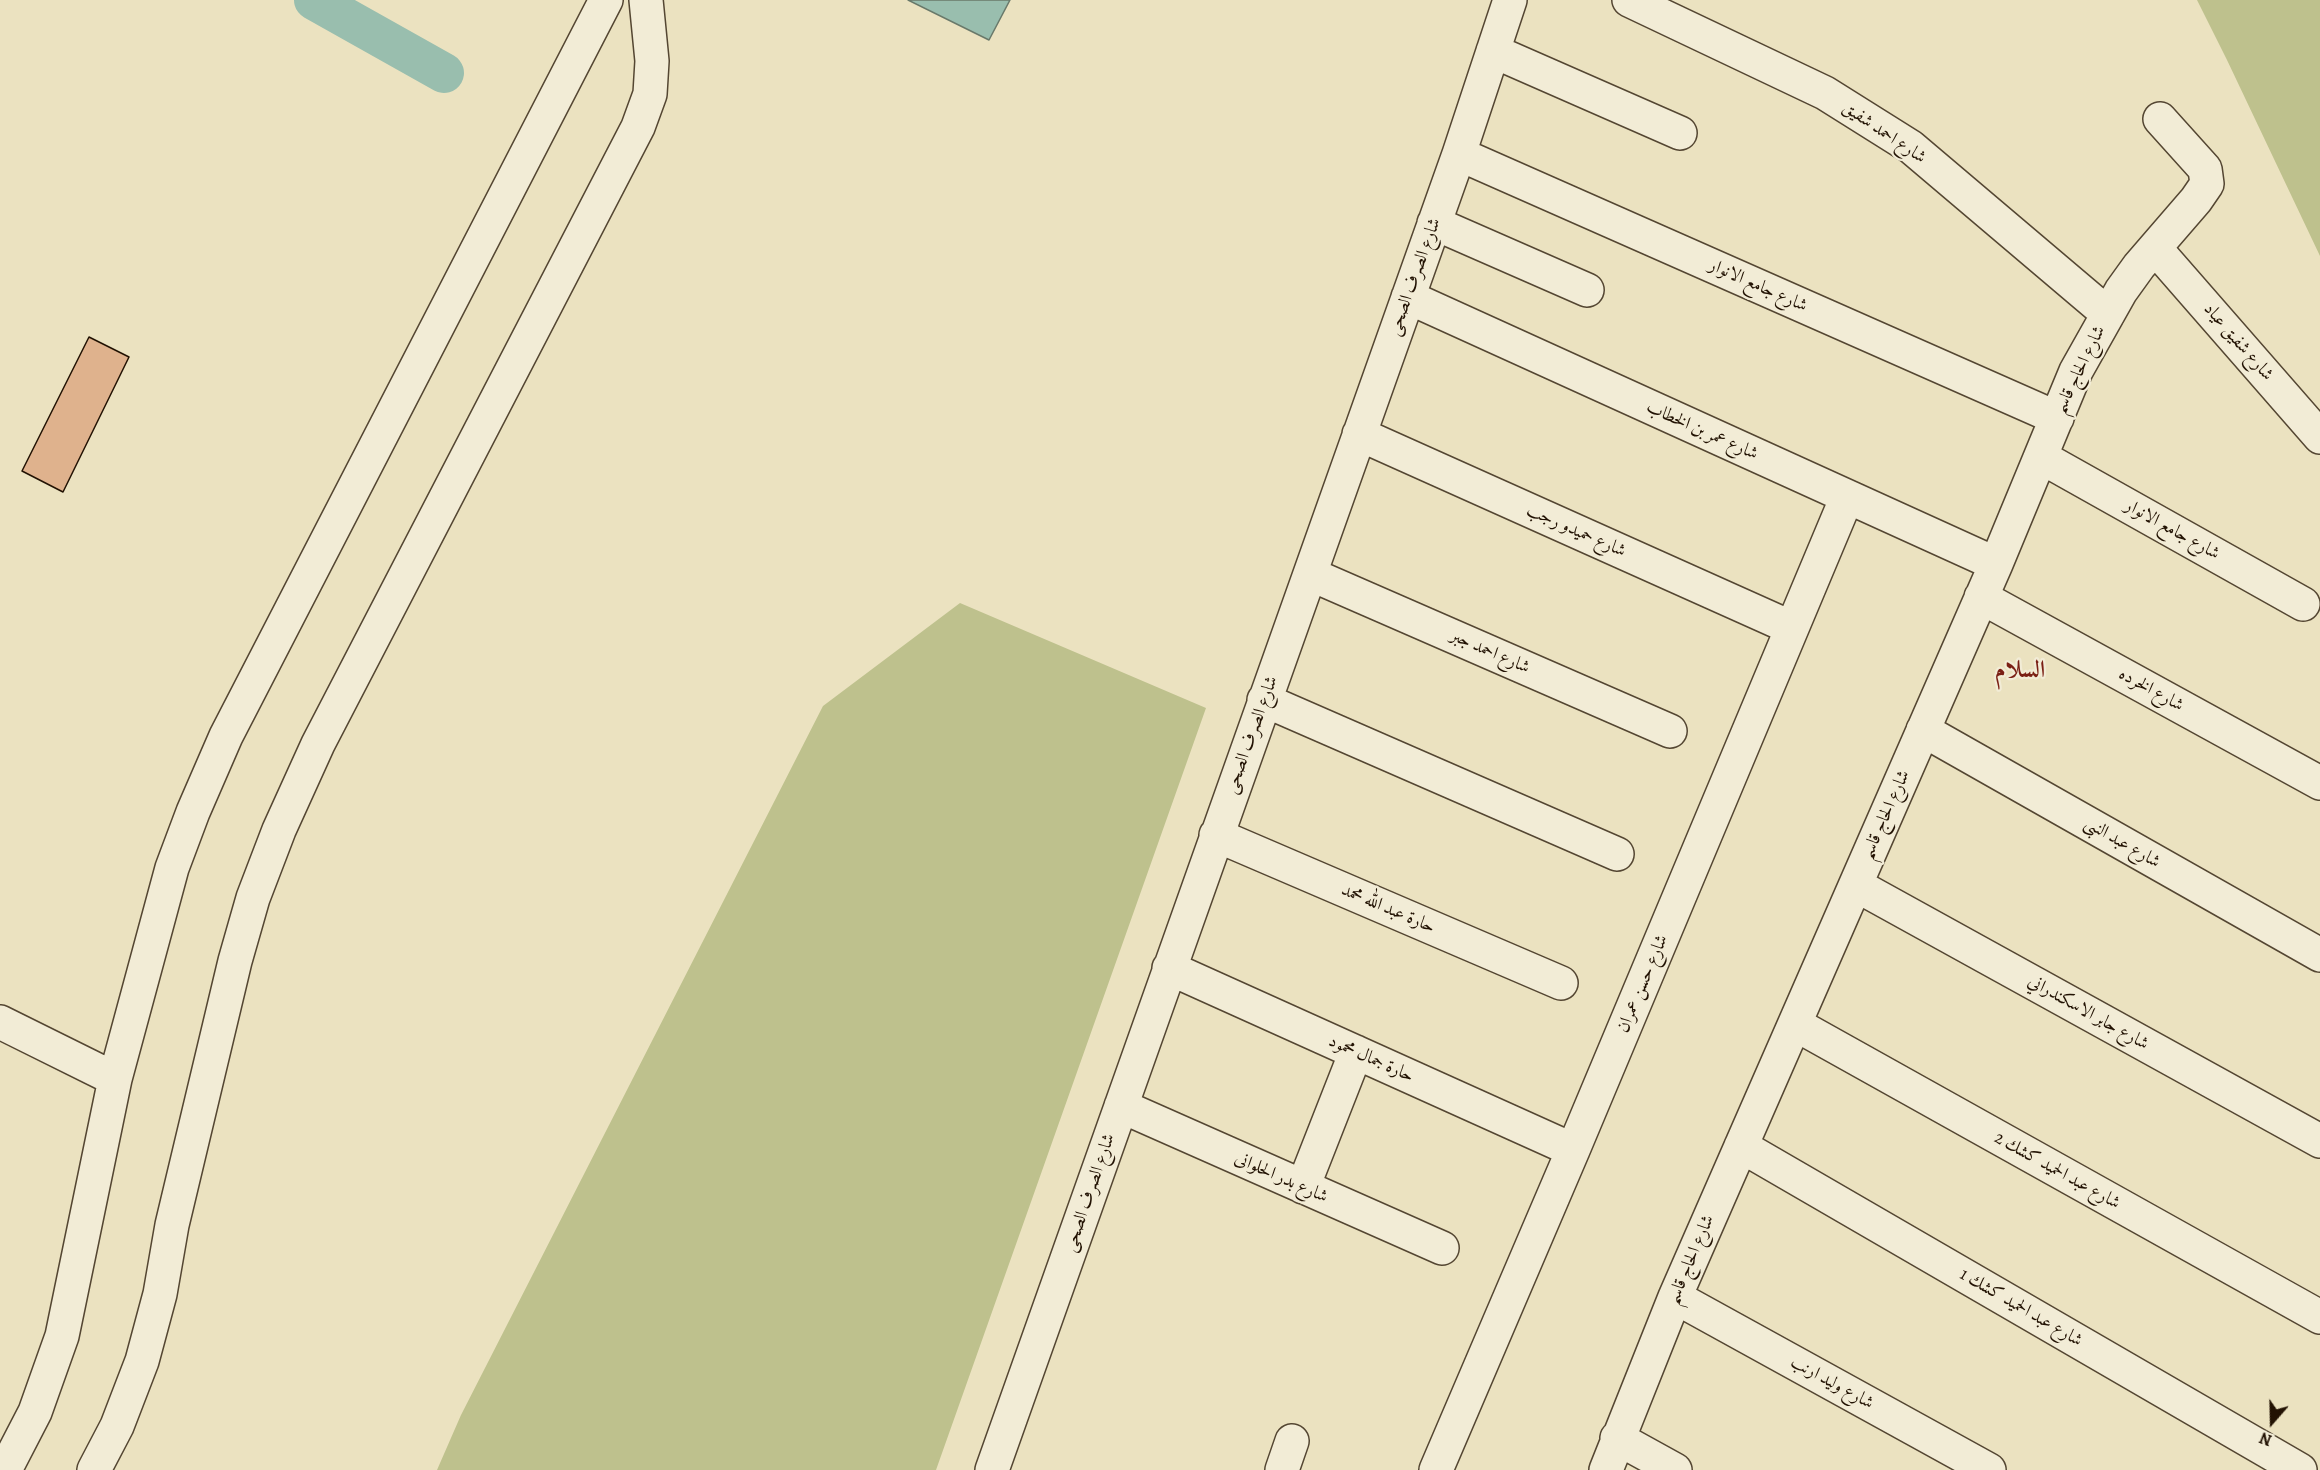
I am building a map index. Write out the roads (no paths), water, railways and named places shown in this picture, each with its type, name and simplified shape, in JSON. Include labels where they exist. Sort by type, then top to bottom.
[{"type":"street","points":[[5,1470],[35,1412],[62,1336],[115,1079],[172,868],[226,736],[606,0]]},
{"type":"street","points":[[94,1470],[117,1426],[145,1350],[160,1294],[172,1225],[235,961],[253,898],[279,830],[318,744],[638,127],[650,94],[652,61],[646,0]]},
{"type":"street","name":"شارع الصرف الصحى","points":[[992,1470],[1168,968],[1459,154],[1510,0]]},
{"type":"street","name":"شارع احمد شفيق","points":[[1629,0],[1825,93],[1911,147],[2108,314]]},
{"type":"street","points":[[1493,51],[1680,133]]},
{"type":"street","name":"شارع الحاج قاسم","points":[[1606,1470],[1675,1297],[1982,597],[2076,370],[2121,291],[2207,184],[2205,169],[2160,118]]},
{"type":"street","name":"شارع جامع الانوار","points":[[1459,154],[2057,418]]},
{"type":"street","points":[[1434,224],[1587,290]]},
{"type":"street","name":"شارع شفيق عياد","points":[[2155,248],[2320,437]]},
{"type":"street","name":"شارع عمر بن الخطاب","points":[[1408,297],[1996,564]]},
{"type":"street","name":"شارع حميدو رجب","points":[[1359,434],[1792,628]]},
{"type":"street","name":"شارع جامع الانوار","points":[[2041,457],[2303,604]]},
{"type":"street","name":"شارع حسن عمران","points":[[1436,1470],[1847,497]]},
{"type":"street","name":"شارع احمد جبر","points":[[1310,573],[1670,731]]},
{"type":"street","name":"شارع الخرده","points":[[1982,597],[2320,783]]},
{"type":"street","points":[[1264,700],[1617,854]]},
{"type":"street","name":"شارع عبد النبى","points":[[1923,730],[2320,955]]},
{"type":"street","name":"حارة عبد الله محمد","points":[[1216,835],[1561,983]]},
{"type":"street","name":"شارع جابر الاسكندراني","points":[[1856,885],[2320,1141]]},
{"type":"street","name":"حارة جمال محمود","points":[[1168,968],[1573,1150]]},
{"type":"street","points":[[0,1022],[115,1079]]},
{"type":"street","name":"شارع عبد الحميد كشك 2","points":[[1795,1024],[2320,1317]]},
{"type":"street","points":[[1303,1188],[1356,1052]]},
{"type":"street","name":"شارع بدر الحلوانى","points":[[1121,1106],[1442,1248]]},
{"type":"street","name":"شارع عبد الحميد كشك 1","points":[[1741,1146],[2300,1470]]},
{"type":"street","name":"شارع وليد ارنب","points":[[1675,1297],[1989,1470]]},
{"type":"street","points":[[1617,1438],[1675,1470]]},
{"type":"waterway","points":[[314,0],[444,73]]},
{"type":"district","name":"السلام","points":[[2020,671]]}]
